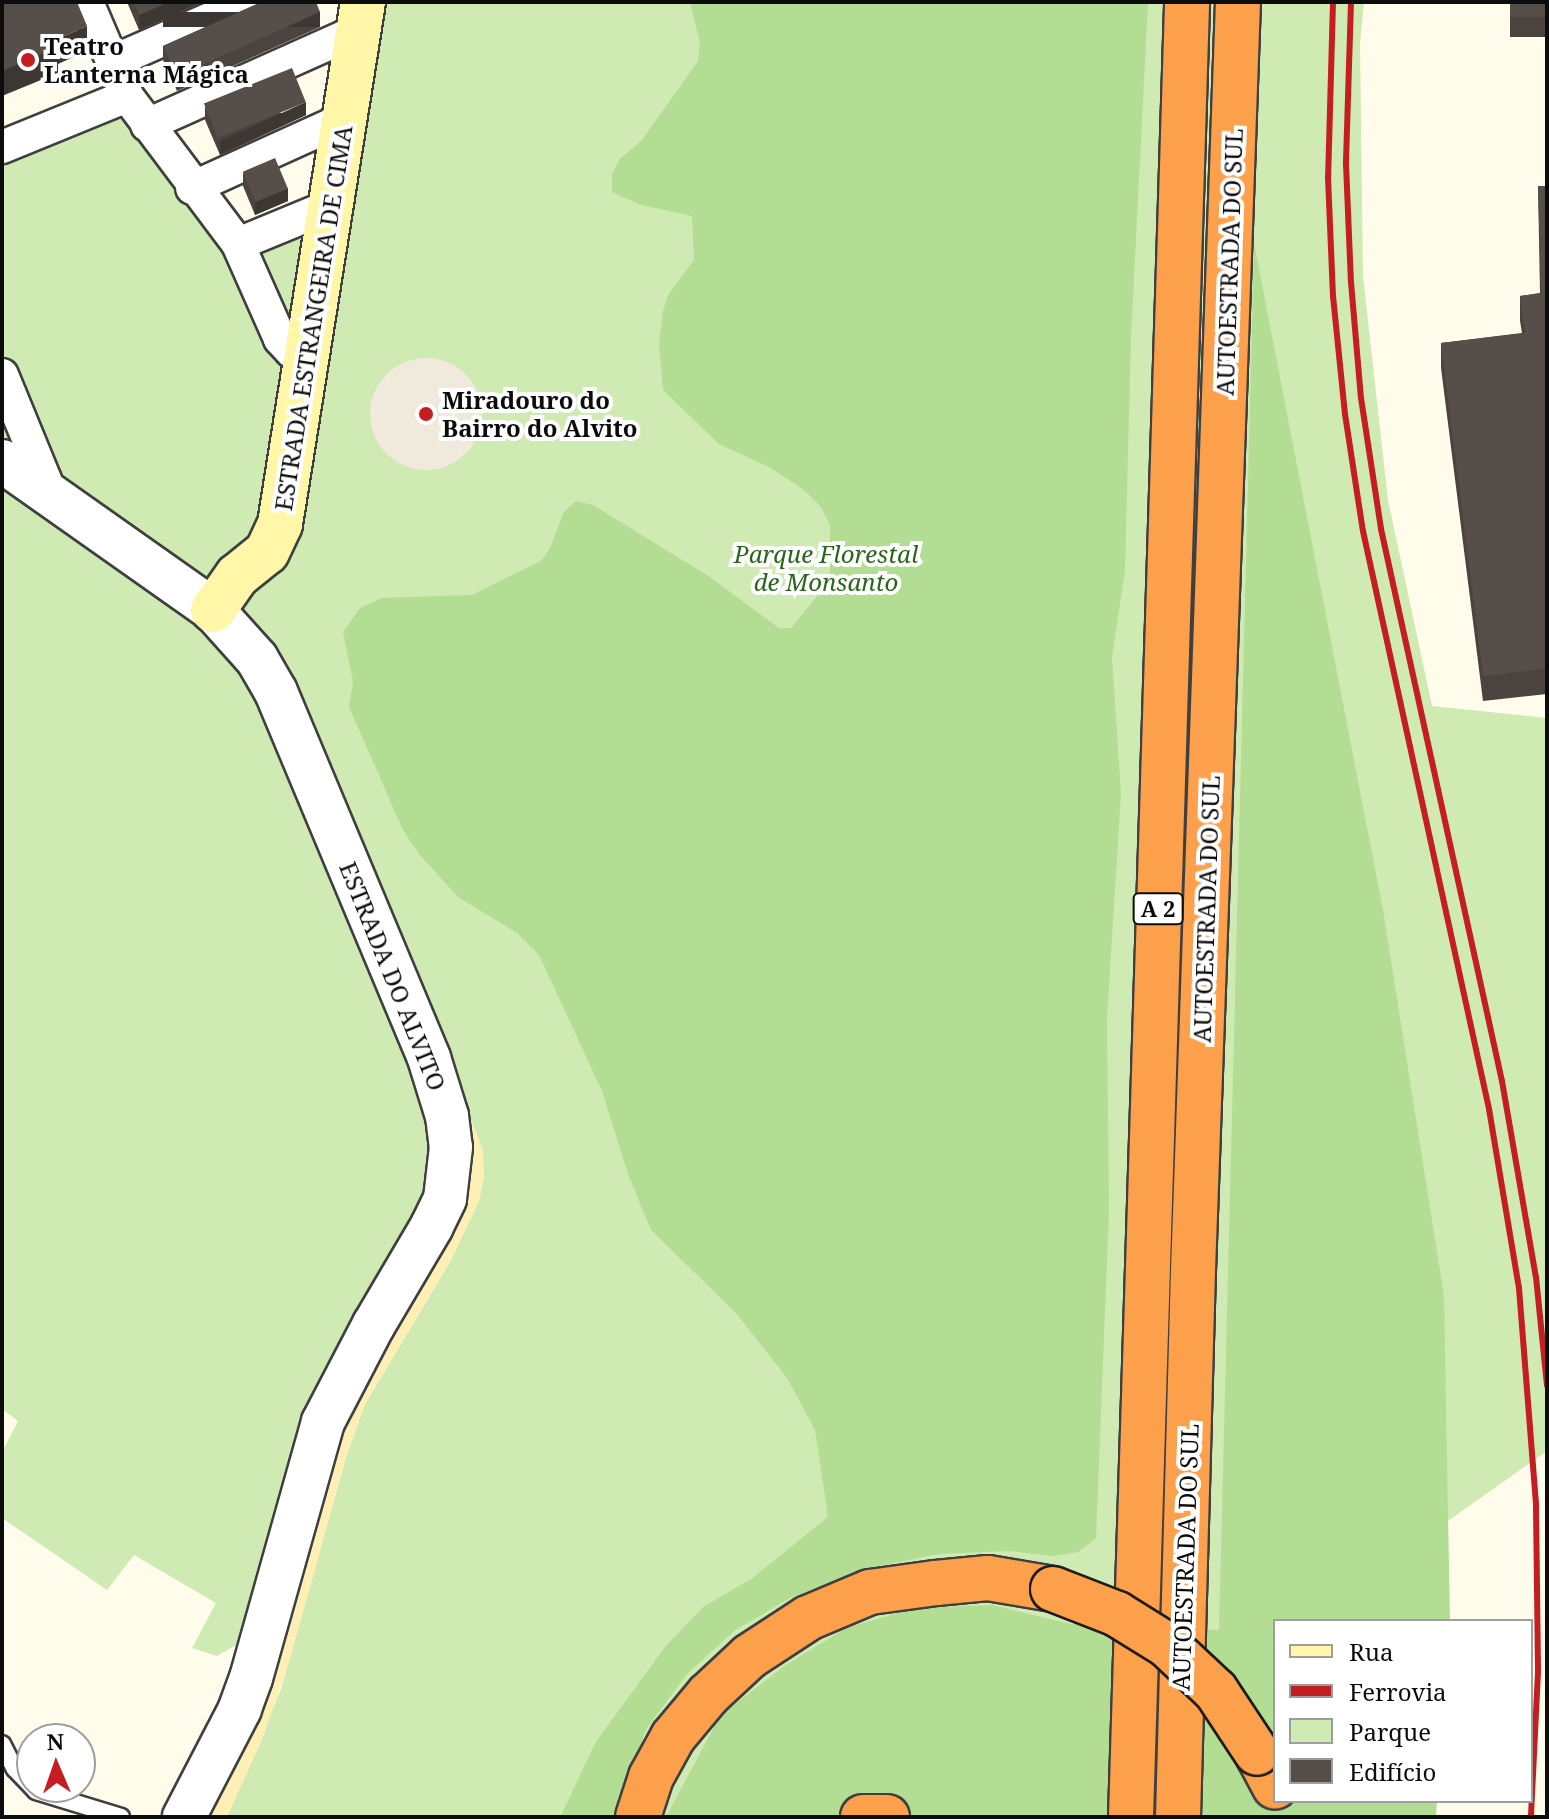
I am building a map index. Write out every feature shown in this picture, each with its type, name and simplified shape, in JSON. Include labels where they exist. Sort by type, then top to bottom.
[{"type":"highway","name":"AUTOESTRADA DO SUL","points":[[1131,1817],[1187,2]]},
{"type":"highway","name":"AUTOESTRADA DO SUL","points":[[1178,1817],[1193,1271],[1238,2]]},
{"type":"highway","points":[[638,1817],[651,1777],[673,1737],[708,1695],[750,1656],[808,1618],[870,1592],[988,1578],[1053,1589],[1117,1614],[1167,1645],[1216,1691],[1266,1770]]},
{"type":"highway","points":[[863,1817],[887,1817]]},
{"type":"main road","name":"ESTRADA ESTRANGEIRA DE CIMA","points":[[213,610],[237,576],[267,552],[277,536],[361,16]]},
{"type":"street","points":[[87,2],[127,96],[192,188],[238,244],[280,339],[291,351],[307,356]]},
{"type":"street","points":[[112,62],[249,2]]},
{"type":"street","points":[[147,125],[361,16]]},
{"type":"street","points":[[2,147],[127,96]]},
{"type":"street","points":[[192,188],[344,119]]},
{"type":"street","points":[[238,244],[330,206]]},
{"type":"street","points":[[2,375],[45,480],[43,491]]},
{"type":"street","name":"ESTRADA DO ALVITO","points":[[2,461],[213,610],[257,659],[276,692],[439,1087],[451,1147],[451,1173],[445,1199],[323,1422],[251,1678],[240,1709],[184,1817]]},
{"type":"lane","points":[[2,1744],[15,1769],[36,1791],[121,1817]]},
{"type":"green space","name":"Parque Florestal de Monsanto","points":[[354,2],[1364,2],[1360,44],[1363,276],[1388,500],[1432,706],[1547,718],[1547,1451],[1309,1619],[1273,1619],[1273,1803],[1316,1817],[642,1817],[648,1673],[595,1743],[560,1817],[227,1817],[281,1689],[347,1454],[365,1404],[450,1262],[479,1201],[484,1176],[418,1001],[417,1067],[439,1145],[423,1216],[243,1641],[217,1656],[192,1648],[216,1603],[134,1555],[107,1590],[2,1518],[2,1452],[18,1421],[2,1409],[2,146],[124,94],[234,254],[315,220]]},
{"type":"green space","points":[[690,2],[1148,2],[1131,338],[1125,570],[1112,657],[1121,794],[1107,1019],[1109,1212],[1096,1538],[1078,1552],[1054,1556],[1009,1551],[939,1554],[863,1569],[790,1598],[734,1631],[687,1674],[647,1728],[615,1817],[560,1817],[595,1743],[665,1647],[703,1607],[751,1579],[828,1517],[815,1430],[787,1378],[735,1312],[651,1230],[629,1177],[602,1091],[539,955],[517,933],[458,897],[419,854],[403,830],[349,707],[353,682],[343,632],[360,608],[382,598],[472,595],[541,561],[550,548],[564,512],[576,501],[593,505],[710,577],[779,628],[791,628],[824,588],[830,575],[830,525],[821,507],[804,490],[771,468],[719,444],[663,390],[659,345],[663,311],[668,295],[694,260],[692,216],[641,205],[612,192],[612,174],[619,160],[642,140],[698,61],[700,43]]},
{"type":"green space","points":[[1254,243],[1383,910],[1444,1296],[1450,1619],[1273,1619],[1273,1803],[1437,1803],[1436,1817],[666,1817],[720,1716],[783,1667],[846,1628],[915,1608],[992,1605],[1071,1624],[1219,1630]]},
{"type":"sand","points":[[445,1050],[483,1151],[484,1176],[479,1201],[450,1262],[365,1404],[347,1454],[290,1659],[262,1740],[227,1817],[209,1817],[326,1469],[358,1388],[462,1212],[471,1175],[470,1134]]},
{"type":"shaded area","name":"Miradouro do Bairro do Alvito","points":[[426,358],[448,362],[466,374],[478,392],[482,414],[478,436],[466,454],[448,466],[426,470],[404,466],[386,454],[374,436],[370,414],[374,392],[386,374],[404,362]]},
{"type":"building","points":[[2,2],[77,2],[87,26],[55,40],[58,47],[2,71]]},
{"type":"building","points":[[133,2],[169,2],[139,15]]},
{"type":"building","points":[[259,2],[316,2],[320,12],[177,76],[163,46]]},
{"type":"building","points":[[1510,2],[1547,2],[1547,17],[1510,17]]},
{"type":"building","points":[[292,68],[306,102],[218,138],[204,104]]},
{"type":"building","points":[[275,158],[288,188],[256,202],[243,172]]},
{"type":"building","points":[[1538,186],[1547,186],[1547,669],[1483,676],[1441,343],[1525,333],[1520,296],[1541,293]]},
{"type":"railway","points":[[1333,2],[1328,177],[1333,296],[1345,414],[1363,531],[1489,1109],[1519,1288],[1536,1506],[1538,1672],[1533,1776]]},
{"type":"railway","points":[[1351,2],[1346,164],[1351,282],[1361,398],[1381,529],[1502,1081],[1536,1277],[1547,1385]]},
{"type":"railway","points":[[1531,1817],[1532,1803]]},
{"type":"place","name":"Teatro Lanterna Mágica","points":[[28,60]]},
{"type":"place","name":"Miradouro do Bairro do Alvito","points":[[426,414]]}]
